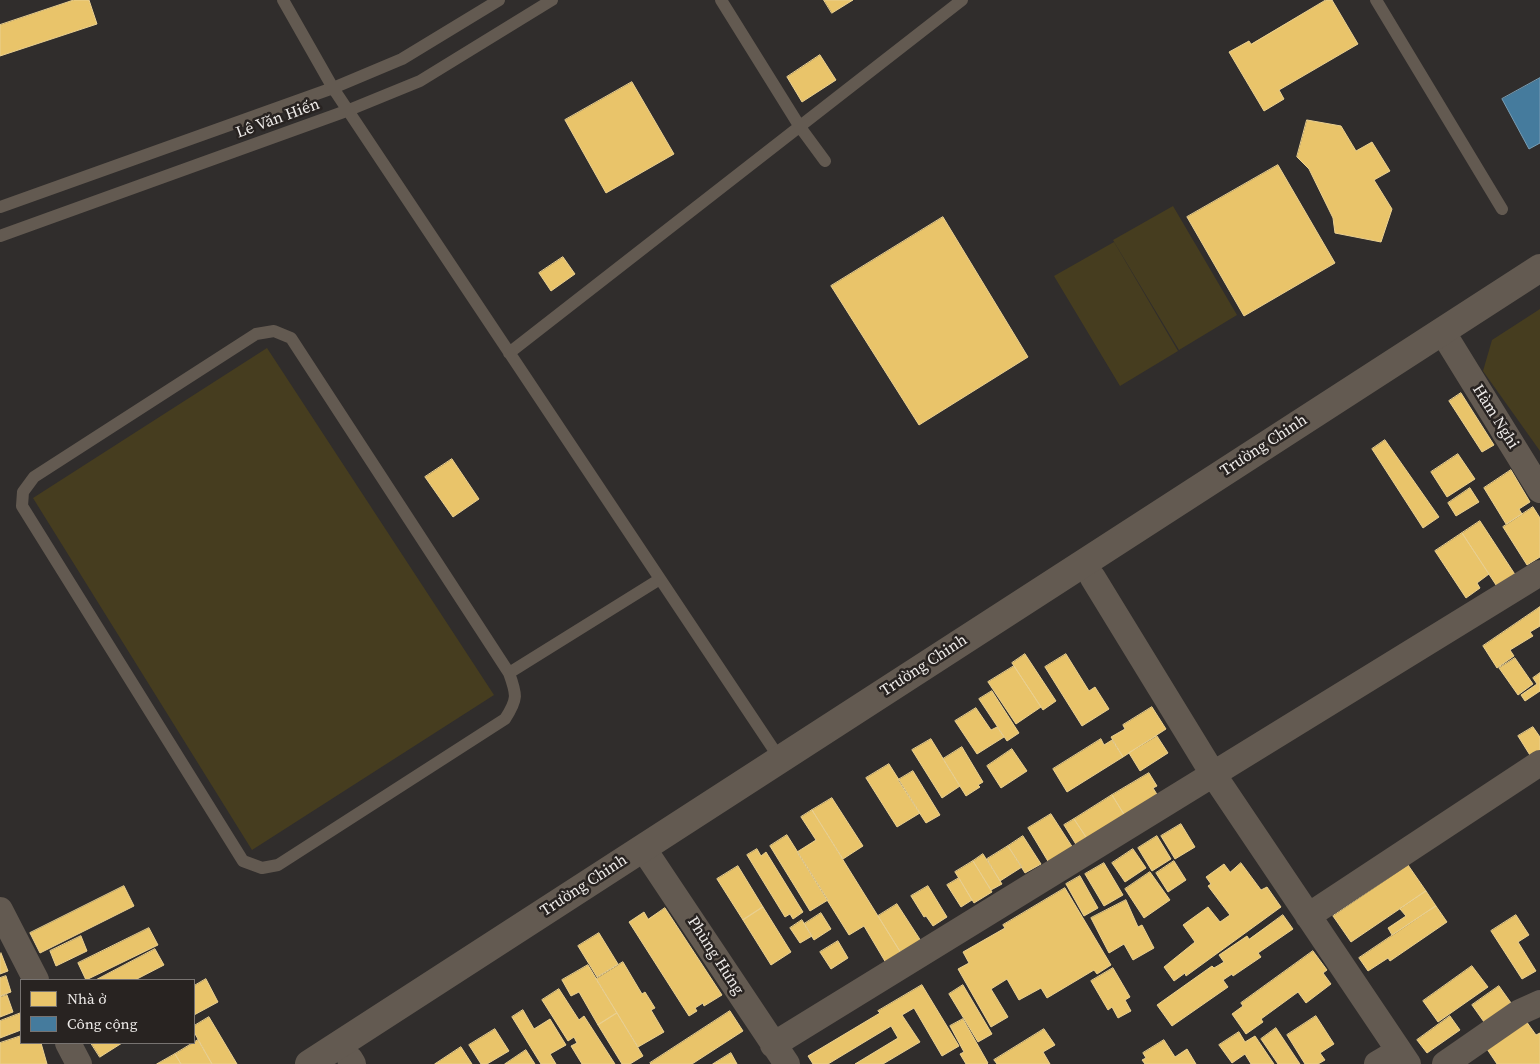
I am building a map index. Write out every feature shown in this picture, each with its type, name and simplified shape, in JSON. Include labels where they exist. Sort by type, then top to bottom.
[{"type":"street","name":"Trường Chinh","points":[[349,1062],[648,854],[780,759],[1540,268]]},
{"type":"street","name":"Trường Chinh","points":[[308,1064],[1093,578],[1540,285]]},
{"type":"street","name":"Hàm Nghi","points":[[1450,344],[1540,490]]},
{"type":"street","points":[[780,1054],[1214,774],[1540,573]]},
{"type":"street","points":[[1093,578],[1214,774],[1308,916],[1395,1060]]},
{"type":"street","points":[[1308,916],[1540,762]]},
{"type":"street","name":"Phùng Hưng","points":[[648,854],[780,1054]]},
{"type":"street","points":[[0,910],[35,979]]},
{"type":"street","points":[[1445,1064],[1520,1012],[1540,1003]]},
{"type":"street","points":[[69,1044],[79,1064]]},
{"type":"lane","points":[[283,0],[333,88],[780,759]]},
{"type":"lane","name":"Lê Văn Hiến","points":[[0,208],[333,88],[402,59],[499,0]]},
{"type":"lane","name":"Lê Văn Hiến","points":[[0,236],[349,110],[420,80],[552,0]]},
{"type":"lane","points":[[721,0],[800,127],[825,161]]},
{"type":"lane","points":[[509,353],[962,0]]},
{"type":"lane","points":[[1376,0],[1502,209]]},
{"type":"lane","points":[[274,331],[291,338],[509,673],[515,691],[516,703],[505,719],[278,865],[262,868],[250,865],[243,861],[22,506],[23,492],[34,477],[247,339],[256,334],[274,331]]},
{"type":"lane","points":[[509,673],[660,579]]},
{"type":"shaded area","points":[[1173,206],[1237,315],[1179,350],[1113,240]]},
{"type":"shaded area","points":[[1114,242],[1178,351],[1120,386],[1054,276]]},
{"type":"shaded area","points":[[1540,309],[1540,451],[1483,371],[1492,340]]},
{"type":"shaded area","points":[[267,348],[494,695],[252,850],[33,498]]},
{"type":"building: Nhà ở","points":[[74,0],[89,0],[97,24],[0,56],[0,25]]},
{"type":"building: Nhà ở","points":[[824,0],[853,0],[832,13]]},
{"type":"building: Nhà ở","points":[[1326,0],[1332,0],[1358,44],[1279,90],[1284,99],[1264,111],[1229,52],[1249,41],[1251,44]]},
{"type":"building: Nhà ở","points":[[820,55],[836,80],[802,102],[787,77]]},
{"type":"building: Nhà ở","points":[[632,82],[674,154],[606,193],[565,120]]},
{"type":"building: Nhà ở","points":[[1307,120],[1341,126],[1356,151],[1372,142],[1390,171],[1374,180],[1392,209],[1381,242],[1335,233],[1333,218],[1309,169],[1297,157]]},
{"type":"building: Nhà ở","points":[[1278,165],[1335,263],[1244,316],[1187,217]]},
{"type":"building: Nhà ở","points":[[943,217],[1028,357],[919,425],[831,286]]},
{"type":"building: Nhà ở","points":[[563,257],[575,274],[551,291],[539,273]]},
{"type":"building: Nhà ở","points":[[1461,393],[1494,445],[1482,452],[1449,401]]},
{"type":"building: Nhà ở","points":[[1385,440],[1439,517],[1423,528],[1372,449]]},
{"type":"building: Nhà ở","points":[[1458,454],[1475,479],[1447,497],[1431,472]]},
{"type":"building: Nhà ở","points":[[452,459],[479,499],[453,517],[425,477]]},
{"type":"building: Nhà ở","points":[[1511,470],[1530,502],[1519,509],[1522,514],[1506,524],[1484,488]]},
{"type":"building: Nhà ở","points":[[1470,488],[1479,502],[1456,516],[1448,503]]},
{"type":"building: Nhà ở","points":[[1533,507],[1540,518],[1540,557],[1527,565],[1503,527]]},
{"type":"building: Nhà ở","points":[[1480,521],[1516,576],[1498,588],[1462,533]]},
{"type":"building: Nhà ở","points":[[1462,533],[1489,574],[1477,583],[1480,588],[1466,598],[1435,551]]},
{"type":"building: Nhà ở","points":[[1540,607],[1540,626],[1530,632],[1533,636],[1510,650],[1514,656],[1497,668],[1483,646]]},
{"type":"building: Nhà ở","points":[[1025,654],[1056,701],[1043,710],[1012,663]]},
{"type":"building: Nhà ở","points":[[1066,654],[1089,691],[1095,687],[1109,709],[1082,726],[1045,667]]},
{"type":"building: Nhà ở","points":[[1515,658],[1533,684],[1518,695],[1499,668]]},
{"type":"building: Nhà ở","points":[[1014,666],[1041,707],[1016,724],[988,682]]},
{"type":"building: Nhà ở","points":[[1540,673],[1540,691],[1525,701],[1521,695],[1537,684],[1533,678]]},
{"type":"building: Nhà ở","points":[[992,691],[1019,733],[1007,741],[979,699]]},
{"type":"building: Nhà ở","points":[[1152,707],[1166,729],[1123,757],[1111,737],[1125,729],[1123,725]]},
{"type":"building: Nhà ở","points":[[976,708],[991,730],[997,727],[1004,737],[977,754],[955,721]]},
{"type":"building: Nhà ở","points":[[1533,727],[1540,737],[1540,756],[1533,760],[1518,736]]},
{"type":"building: Nhà ở","points":[[1157,736],[1168,753],[1140,771],[1129,753]]},
{"type":"building: Nhà ở","points":[[931,739],[960,786],[942,798],[912,750]]},
{"type":"building: Nhà ở","points":[[1101,739],[1104,745],[1112,740],[1123,757],[1067,792],[1053,769]]},
{"type":"building: Nhà ở","points":[[962,747],[983,782],[978,785],[980,787],[966,796],[943,759]]},
{"type":"building: Nhà ở","points":[[1012,749],[1027,771],[1001,788],[987,766]]},
{"type":"building: Nhà ở","points":[[889,764],[920,813],[897,827],[866,778]]},
{"type":"building: Nhà ở","points":[[913,771],[940,815],[926,823],[898,780]]},
{"type":"building: Nhà ở","points":[[1149,773],[1157,786],[1153,788],[1158,796],[1125,816],[1112,795]]},
{"type":"building: Nhà ở","points":[[1112,795],[1125,816],[1088,840],[1074,819]]},
{"type":"building: Nhà ở","points":[[832,798],[863,846],[843,859],[812,810]]},
{"type":"building: Nhà ở","points":[[812,810],[901,953],[886,963],[864,926],[849,935],[797,852],[816,840],[801,817]]},
{"type":"building: Nhà ở","points":[[1051,814],[1073,848],[1049,863],[1028,828]]},
{"type":"building: Nhà ở","points":[[1074,819],[1088,840],[1077,846],[1064,825]]},
{"type":"building: Nhà ở","points":[[1181,824],[1195,847],[1175,859],[1161,836]]},
{"type":"building: Nhà ở","points":[[787,835],[828,900],[810,911],[770,846]]},
{"type":"building: Nhà ở","points":[[1023,836],[1041,864],[1025,873],[1008,846]]},
{"type":"building: Nhà ở","points":[[1157,836],[1171,859],[1152,871],[1138,848]]},
{"type":"building: Nhà ở","points":[[1008,846],[1022,867],[1000,881],[987,859]]},
{"type":"building: Nhà ở","points":[[757,849],[761,856],[766,852],[803,912],[793,919],[790,914],[785,917],[747,855]]},
{"type":"building: Nhà ở","points":[[1133,849],[1146,868],[1125,882],[1112,863]]},
{"type":"building: Nhà ở","points":[[983,854],[1002,884],[991,890],[973,861]]},
{"type":"building: Nhà ở","points":[[973,861],[992,892],[974,903],[955,872]]},
{"type":"building: Nhà ở","points":[[1174,861],[1186,880],[1168,892],[1156,873]]},
{"type":"building: Nhà ở","points":[[1104,863],[1123,895],[1104,906],[1085,874]]},
{"type":"building: Nhà ở","points":[[1241,863],[1261,890],[1267,887],[1281,907],[1186,976],[1185,973],[1174,981],[1164,967],[1195,942],[1183,925],[1208,907],[1220,922],[1230,915],[1208,886],[1211,884],[1206,877],[1224,864],[1230,872]]},
{"type":"building: Nhà ở","points":[[1408,865],[1426,891],[1351,942],[1333,916]]},
{"type":"building: Nhà ở","points":[[738,866],[763,907],[743,920],[717,879]]},
{"type":"building: Nhà ở","points":[[1150,872],[1170,900],[1144,918],[1125,889]]},
{"type":"building: Nhà ở","points":[[1080,876],[1098,908],[1084,916],[1066,884]]},
{"type":"building: Nhà ở","points":[[959,878],[972,900],[961,907],[947,885]]},
{"type":"building: Nhà ở","points":[[124,886],[134,906],[40,953],[30,933]]},
{"type":"building: Nhà ở","points":[[928,886],[947,917],[933,926],[926,916],[924,917],[911,896]]},
{"type":"building: Nhà ở","points":[[1065,888],[1111,965],[1097,974],[1094,970],[1047,998],[1041,988],[1019,1000],[1007,979],[991,989],[1008,1017],[991,1027],[958,969],[969,963],[963,952],[1005,928],[1003,925]]},
{"type":"building: Nhà ở","points":[[1426,891],[1436,906],[1392,935],[1388,928],[1406,916],[1400,909]]},
{"type":"building: Nhà ở","points":[[1126,900],[1138,927],[1142,925],[1154,948],[1133,960],[1124,944],[1109,953],[1091,918]]},
{"type":"building: Nhà ở","points":[[897,904],[921,941],[901,953],[878,916]]},
{"type":"building: Nhà ở","points":[[1436,906],[1447,922],[1390,961],[1388,958],[1368,971],[1359,958]]},
{"type":"building: Nhà ở","points":[[763,907],[791,952],[771,965],[743,920]]},
{"type":"building: Nhà ở","points":[[665,908],[722,995],[704,1006],[703,1003],[695,1008],[697,1011],[689,1016],[629,922],[644,912],[648,919]]},
{"type":"building: Nhà ở","points":[[821,913],[831,929],[814,940],[804,924]]},
{"type":"building: Nhà ở","points":[[1283,915],[1293,929],[1258,953],[1261,957],[1233,976],[1232,974],[1223,980],[1228,987],[1172,1026],[1157,1005],[1212,966],[1214,968],[1224,962],[1219,955],[1247,936],[1249,939]]},
{"type":"building: Nhà ở","points":[[1516,915],[1529,935],[1518,942],[1536,971],[1522,979],[1491,931]]},
{"type":"building: Nhà ở","points":[[802,920],[812,936],[800,943],[790,928]]},
{"type":"building: Nhà ở","points":[[149,928],[158,945],[88,979],[86,979],[78,963]]},
{"type":"building: Nhà ở","points":[[599,933],[618,964],[597,977],[578,946]]},
{"type":"building: Nhà ở","points":[[81,936],[87,951],[56,966],[50,951]]},
{"type":"building: Nhà ở","points":[[838,941],[848,958],[831,969],[820,952]]},
{"type":"building: Nhà ở","points":[[155,949],[164,965],[137,979],[98,979]]},
{"type":"building: Nhà ở","points":[[1313,951],[1327,970],[1323,973],[1331,984],[1306,1003],[1298,992],[1261,1019],[1263,1022],[1246,1034],[1232,1014],[1243,1006],[1241,1003]]},
{"type":"building: Nhà ở","points":[[0,954],[8,971],[0,974]]},
{"type":"building: Nhà ở","points":[[623,962],[642,994],[645,992],[655,1008],[651,1010],[664,1032],[638,1047],[596,979]]},
{"type":"building: Nhà ở","points":[[588,965],[617,1013],[598,1025],[579,992],[571,996],[562,980]]},
{"type":"building: Nhà ở","points":[[1472,966],[1488,987],[1438,1022],[1423,1001]]},
{"type":"building: Nhà ở","points":[[1113,968],[1130,997],[1125,1000],[1131,1011],[1118,1018],[1112,1007],[1108,1010],[1091,981]]},
{"type":"building: Nhà ở","points":[[6,976],[11,992],[0,996],[0,978]]},
{"type":"building: Nhà ở","points":[[206,979],[218,1002],[195,1014],[195,985]]},
{"type":"building: Nhà ở","points":[[922,985],[959,1046],[942,1056],[914,1008],[902,1015],[920,1042],[883,1064],[855,1064],[898,1038],[891,1026],[828,1064],[813,1064],[808,1056],[880,1013],[878,1011]]},
{"type":"building: Nhà ở","points":[[963,985],[992,1034],[978,1042],[949,994]]},
{"type":"building: Nhà ở","points":[[1499,986],[1516,1010],[1489,1029],[1472,1005]]},
{"type":"building: Nhà ở","points":[[559,989],[579,1020],[584,1016],[615,1064],[582,1064],[571,1046],[577,1043],[574,1037],[568,1041],[542,1000]]},
{"type":"building: Nhà ở","points":[[7,995],[13,1012],[0,1017],[0,997]]},
{"type":"building: Nhà ở","points":[[523,1010],[534,1029],[550,1019],[566,1045],[550,1054],[556,1064],[541,1064],[512,1017]]},
{"type":"building: Nhà ở","points":[[730,1011],[743,1031],[692,1064],[650,1063]]},
{"type":"building: Nhà ở","points":[[20,1013],[20,1030],[0,1038],[0,1021]]},
{"type":"building: Nhà ở","points":[[617,1013],[643,1056],[630,1064],[622,1064],[598,1025]]},
{"type":"building: Nhà ở","points":[[1316,1016],[1334,1044],[1320,1053],[1325,1060],[1318,1064],[1305,1064],[1287,1035]]},
{"type":"building: Nhà ở","points":[[1450,1016],[1460,1030],[1427,1053],[1417,1040]]},
{"type":"building: Nhà ở","points":[[209,1017],[237,1064],[212,1064],[195,1034],[195,1025]]},
{"type":"building: Nhà ở","points":[[963,1019],[987,1064],[966,1064],[960,1054],[964,1052],[950,1026]]},
{"type":"building: Nhà ở","points":[[1526,1021],[1536,1035],[1540,1033],[1540,1064],[1497,1064],[1487,1049]]},
{"type":"building: Nhà ở","points":[[1276,1028],[1300,1064],[1278,1064],[1261,1039]]},
{"type":"building: Nhà ở","points":[[495,1029],[509,1051],[487,1064],[481,1064],[469,1045]]},
{"type":"building: Nhà ở","points":[[1044,1029],[1055,1045],[1043,1052],[1050,1064],[997,1064],[994,1060]]},
{"type":"building: Nhà ở","points":[[1239,1032],[1245,1042],[1255,1036],[1274,1064],[1251,1064],[1245,1054],[1232,1063],[1219,1045]]},
{"type":"building: Nhà ở","points":[[20,1036],[20,1044],[41,1044],[47,1064],[0,1064],[0,1043]]},
{"type":"building: Nhà ở","points":[[198,1040],[212,1064],[181,1064],[175,1054],[191,1044],[195,1044]]},
{"type":"building: Nhà ở","points":[[1164,1040],[1175,1057],[1187,1049],[1196,1064],[1145,1064],[1142,1060],[1146,1058],[1143,1053]]},
{"type":"building: Nhà ở","points":[[92,1044],[120,1044],[100,1057]]},
{"type":"building: Nhà ở","points":[[461,1047],[472,1064],[435,1064]]},
{"type":"building: Nhà ở","points":[[526,1050],[535,1064],[505,1064]]},
{"type":"building: Nhà ở","points":[[731,1053],[737,1064],[713,1064]]},
{"type":"building: Nhà ở","points":[[175,1054],[181,1064],[157,1064]]},
{"type":"building: Công cộng","points":[[1540,78],[1540,143],[1529,149],[1502,99]]}]
